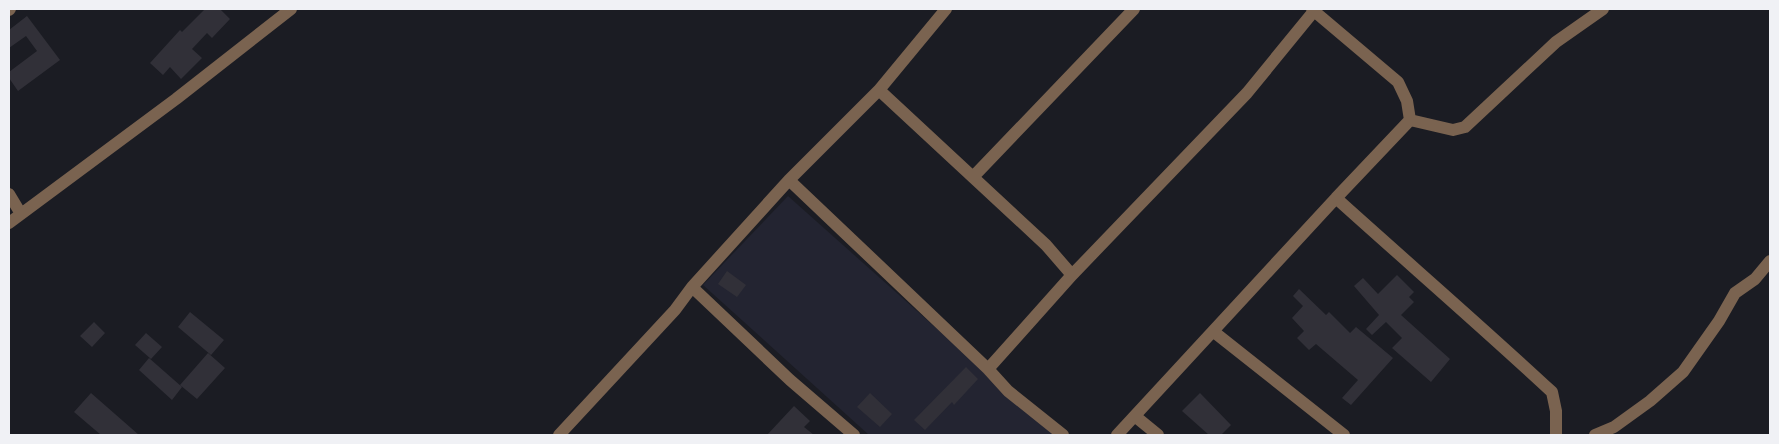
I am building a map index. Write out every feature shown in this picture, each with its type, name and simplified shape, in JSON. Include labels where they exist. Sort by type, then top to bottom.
[{"type":"street","points":[[9,223],[176,99],[291,9]]},
{"type":"street","points":[[559,435],[675,310],[692,287],[789,180],[879,90],[946,9]]},
{"type":"street","points":[[973,178],[1134,9]]},
{"type":"street","points":[[1410,120],[1453,130],[1465,127],[1556,42],[1603,9]]},
{"type":"street","points":[[988,369],[1072,275],[1247,93],[1313,10],[1398,82],[1407,101],[1410,120]]},
{"type":"street","points":[[879,90],[1046,245],[1072,275]]},
{"type":"street","points":[[1117,435],[1136,417],[1410,120]]},
{"type":"street","points":[[789,180],[988,369],[1008,391],[1063,435]]},
{"type":"street","points":[[9,194],[21,214]]},
{"type":"street","points":[[1336,198],[1373,233],[1454,301],[1552,392],[1556,411],[1556,435]]},
{"type":"street","points":[[1595,435],[1614,427],[1650,401],[1683,372],[1719,321],[1735,293],[1755,279],[1770,261]]},
{"type":"street","points":[[692,287],[790,380],[854,435]]},
{"type":"street","points":[[1214,332],[1344,435]]},
{"type":"street","points":[[1136,417],[1158,435]]},
{"type":"shaded area","points":[[788,196],[1056,435],[869,435],[703,285]]},
{"type":"building","points":[[205,9],[220,9],[230,19],[212,38],[207,33],[192,49],[202,58],[181,79],[170,67],[163,75],[150,63],[180,30],[182,32]]},
{"type":"building","points":[[27,16],[60,60],[18,91],[9,78],[9,72],[37,51],[26,36],[9,48],[9,30]]},
{"type":"building","points":[[727,271],[746,285],[737,297],[718,284]]},
{"type":"building","points":[[1397,275],[1414,292],[1409,297],[1414,302],[1401,315],[1450,359],[1431,382],[1392,348],[1402,338],[1386,322],[1372,335],[1366,329],[1379,315],[1354,286],[1363,278],[1378,294]]},
{"type":"building","points":[[1299,289],[1326,315],[1329,312],[1350,333],[1356,327],[1393,358],[1351,405],[1342,398],[1358,380],[1316,344],[1309,350],[1297,338],[1304,331],[1292,318],[1303,306],[1293,296]]},
{"type":"building","points":[[190,312],[224,340],[211,355],[178,327]]},
{"type":"building","points":[[94,322],[105,333],[92,347],[80,336]]},
{"type":"building","points":[[146,333],[162,347],[151,359],[135,345]]},
{"type":"building","points":[[208,353],[225,368],[197,399],[180,385]]},
{"type":"building","points":[[149,358],[182,387],[172,400],[139,370]]},
{"type":"building","points":[[966,367],[978,379],[954,405],[952,402],[925,430],[914,420]]},
{"type":"building","points":[[91,393],[139,435],[101,435],[74,412]]},
{"type":"building","points":[[870,393],[892,414],[880,427],[857,407]]},
{"type":"building","points":[[1200,393],[1231,425],[1221,435],[1209,435],[1182,411]]},
{"type":"building","points":[[794,406],[810,421],[804,427],[814,435],[767,435]]}]
